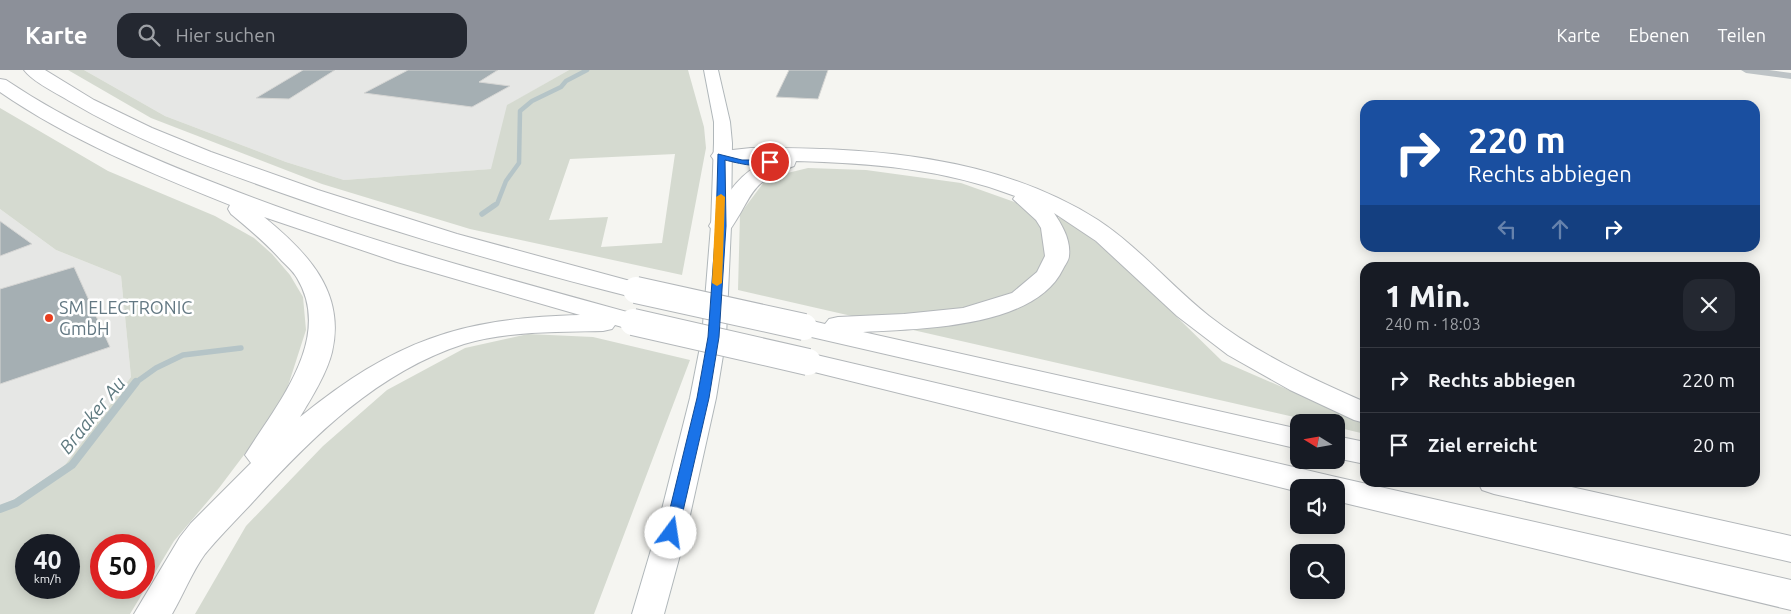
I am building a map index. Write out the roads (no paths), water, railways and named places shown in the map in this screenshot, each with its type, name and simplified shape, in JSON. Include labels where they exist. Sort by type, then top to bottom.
[{"type":"highway","points":[[32,70],[54,85],[132,125],[229,166],[325,201],[477,248],[636,290],[1290,436]]},
{"type":"highway","points":[[0,84],[93,138],[220,194],[331,234],[453,273],[633,322],[1295,479]]},
{"type":"highway","points":[[721,156],[769,153],[836,156],[926,164],[997,182],[1042,199],[1091,226],[1124,252],[1200,323],[1231,345],[1297,382],[1360,411]]},
{"type":"highway","points":[[721,156],[742,162],[787,162],[836,156]]},
{"type":"highway","points":[[721,226],[737,196],[753,178],[764,170],[787,162]]},
{"type":"highway","points":[[804,327],[904,322],[966,316],[1021,298],[1047,276],[1057,256],[1053,228],[1044,215],[1030,203],[997,182]]},
{"type":"highway","points":[[153,614],[192,546],[265,450],[297,398],[318,353],[322,326],[319,298],[308,274],[269,233],[220,194]]},
{"type":"highway","points":[[192,546],[294,438],[348,394],[384,370],[418,353],[453,339],[485,331],[518,326],[633,322]]},
{"type":"highway","points":[[1345,449],[1360,453]]},
{"type":"highway","points":[[1516,487],[1791,549]]},
{"type":"highway","points":[[1569,487],[1663,520]]},
{"type":"highway","points":[[1345,491],[1791,594]]},
{"type":"main road","points":[[648,614],[671,533],[703,398],[714,337],[721,226],[722,122],[712,70]]},
{"type":"street","points":[[1746,70],[1791,76]]},
{"type":"waterway","name":"Braaker Au","points":[[495,205],[506,181],[519,163],[520,111],[532,101],[561,87],[566,81],[587,70]]},
{"type":"waterway","name":"Braaker Au","points":[[482,214],[495,205]]},
{"type":"waterway","name":"Braaker Au","points":[[136,383],[156,368],[183,355],[241,348]]},
{"type":"waterway","name":"Braaker Au","points":[[0,509],[16,503],[72,465],[136,383]]},
{"type":"place","name":"SM ELECTRONIC GmbH","points":[[49,318]]}]
